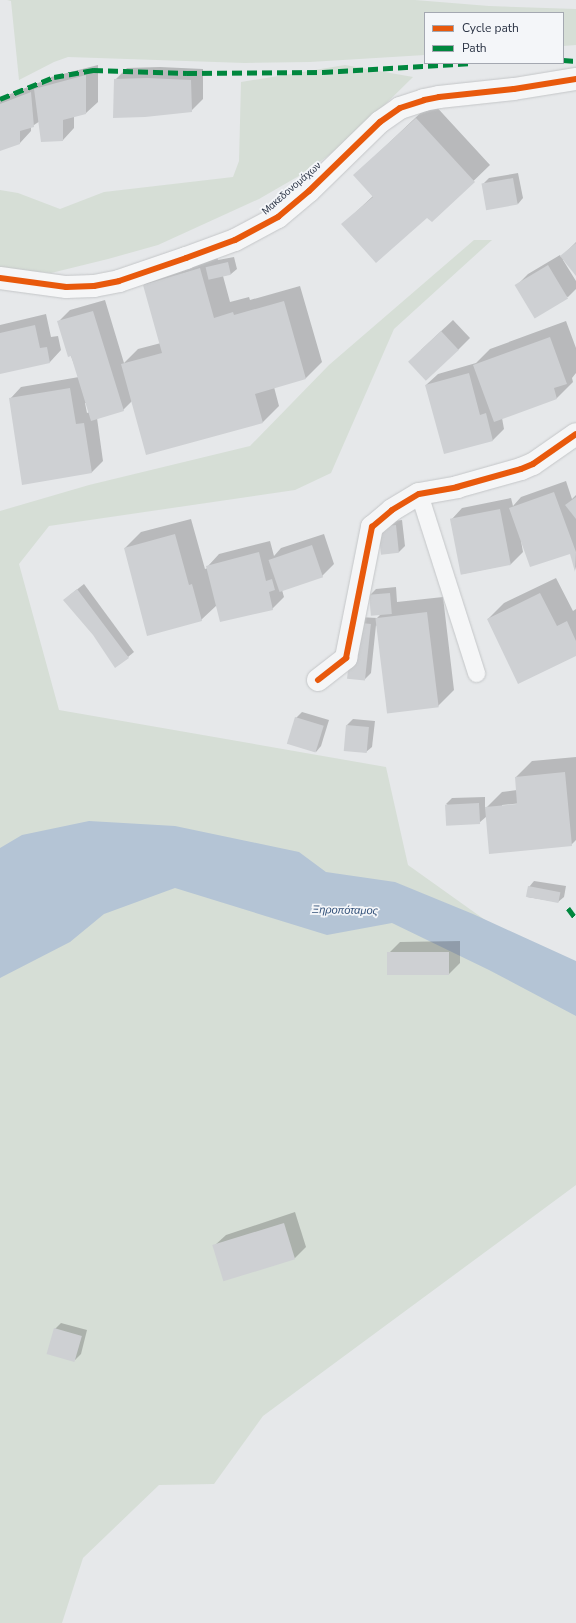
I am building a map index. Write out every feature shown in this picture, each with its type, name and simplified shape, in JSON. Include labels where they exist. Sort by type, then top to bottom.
[{"type":"street","name":"Μακεδονομάχων","points":[[0,278],[66,287],[94,286],[119,281],[186,258],[235,240],[278,217],[309,191],[380,122],[400,108],[439,97],[514,90],[568,80]]},
{"type":"street","points":[[318,680],[346,658],[372,527],[392,510],[419,494],[456,487],[521,469],[534,464],[576,434]]},
{"type":"lane","points":[[419,494],[476,673]]},
{"type":"shaded area","points":[[7,0],[415,0],[489,6],[576,9],[576,45],[564,46],[564,12],[424,12],[424,55],[310,62],[245,63],[68,57],[54,62],[19,80],[11,1]]},
{"type":"shaded area","points":[[345,65],[413,77],[346,143],[304,173],[259,199],[158,245],[51,273],[0,268],[0,190],[18,193],[60,209],[104,192],[233,177],[239,161],[241,82]]},
{"type":"shaded area","points":[[474,240],[492,240],[394,329],[331,473],[295,490],[49,526],[19,564],[59,710],[386,767],[408,865],[576,985],[576,1185],[263,1416],[214,1484],[159,1485],[83,1558],[62,1623],[0,1623],[0,511],[89,485],[250,446],[329,365]]},
{"type":"water","name":"Ξηροπόταμος","points":[[89,821],[175,826],[299,852],[326,872],[395,882],[473,914],[576,961],[576,1016],[489,970],[392,923],[327,935],[175,888],[104,914],[70,942],[0,978],[0,848],[22,835]]},
{"type":"building","points":[[86,75],[86,114],[63,120],[63,141],[41,142],[34,89]]},
{"type":"building","points":[[147,78],[191,80],[192,112],[145,117],[113,118],[114,79]]},
{"type":"building","points":[[31,92],[34,127],[20,131],[20,144],[0,151],[0,104]]},
{"type":"building","points":[[416,118],[475,182],[432,222],[427,218],[376,263],[341,224],[373,197],[353,175]]},
{"type":"building","points":[[513,178],[518,205],[486,210],[481,184]]},
{"type":"building","points":[[576,243],[576,276],[560,256]]},
{"type":"building","points":[[228,262],[231,275],[209,280],[206,267]]},
{"type":"building","points":[[548,265],[568,298],[535,319],[515,285]]},
{"type":"building","points":[[200,268],[214,318],[233,312],[234,315],[284,301],[306,379],[255,394],[263,423],[146,455],[121,364],[162,353],[143,285]]},
{"type":"building","points":[[93,311],[124,411],[91,421],[71,356],[68,357],[57,321]]},
{"type":"building","points":[[35,325],[40,348],[47,347],[50,363],[0,374],[0,333]]},
{"type":"building","points":[[441,331],[459,350],[426,381],[408,362]]},
{"type":"building","points":[[550,337],[567,384],[554,388],[557,399],[494,422],[473,365]]},
{"type":"building","points":[[469,373],[480,415],[486,413],[493,441],[444,454],[425,385]]},
{"type":"building","points":[[70,388],[76,424],[84,423],[92,473],[22,485],[9,398]]},
{"type":"building","points":[[554,492],[576,552],[575,572],[570,554],[530,567],[509,508]]},
{"type":"building","points":[[576,497],[576,519],[565,505]]},
{"type":"building","points":[[500,509],[511,565],[461,575],[450,519]]},
{"type":"building","points":[[396,525],[399,553],[381,555],[378,527]]},
{"type":"building","points":[[175,534],[189,585],[192,584],[202,621],[147,636],[124,548]]},
{"type":"building","points":[[312,545],[323,577],[280,592],[269,560]]},
{"type":"building","points":[[259,552],[266,581],[272,579],[275,590],[269,592],[273,610],[220,622],[206,566]]},
{"type":"building","points":[[77,589],[129,658],[115,668],[93,635],[63,600]]},
{"type":"building","points":[[390,593],[392,614],[371,616],[369,595]]},
{"type":"building","points":[[540,593],[557,626],[567,621],[576,641],[576,656],[518,684],[487,619]]},
{"type":"building","points":[[427,612],[439,707],[387,714],[375,618]]},
{"type":"building","points":[[353,622],[371,624],[365,681],[347,679]]},
{"type":"building","points":[[295,717],[324,726],[316,753],[287,744]]},
{"type":"building","points":[[346,725],[369,727],[367,753],[344,751]]},
{"type":"building","points":[[565,772],[572,846],[489,854],[485,807],[517,804],[515,777]]},
{"type":"building","points":[[479,803],[480,824],[446,826],[445,805]]},
{"type":"building","points":[[528,886],[560,892],[558,903],[526,897]]},
{"type":"building","points":[[387,952],[449,952],[449,975],[387,975]]},
{"type":"building","points":[[284,1223],[295,1259],[223,1281],[212,1245]]},
{"type":"building","points":[[54,1328],[82,1336],[74,1362],[47,1354]]},
{"type":"marked path","points":[[564,60],[576,61]]},
{"type":"marked path","points":[[0,99],[54,77],[93,70],[187,73],[323,72],[456,64]]},
{"type":"marked path","points":[[568,908],[576,919]]},
{"type":"cycle path","points":[[0,278],[66,287],[94,286],[119,281],[186,258],[235,240],[278,217],[309,191],[380,122],[400,108],[439,97],[514,89],[576,79]]},
{"type":"cycle path","points":[[318,680],[346,658],[372,527],[392,510],[419,494],[457,487],[521,469],[533,464],[576,434]]}]
